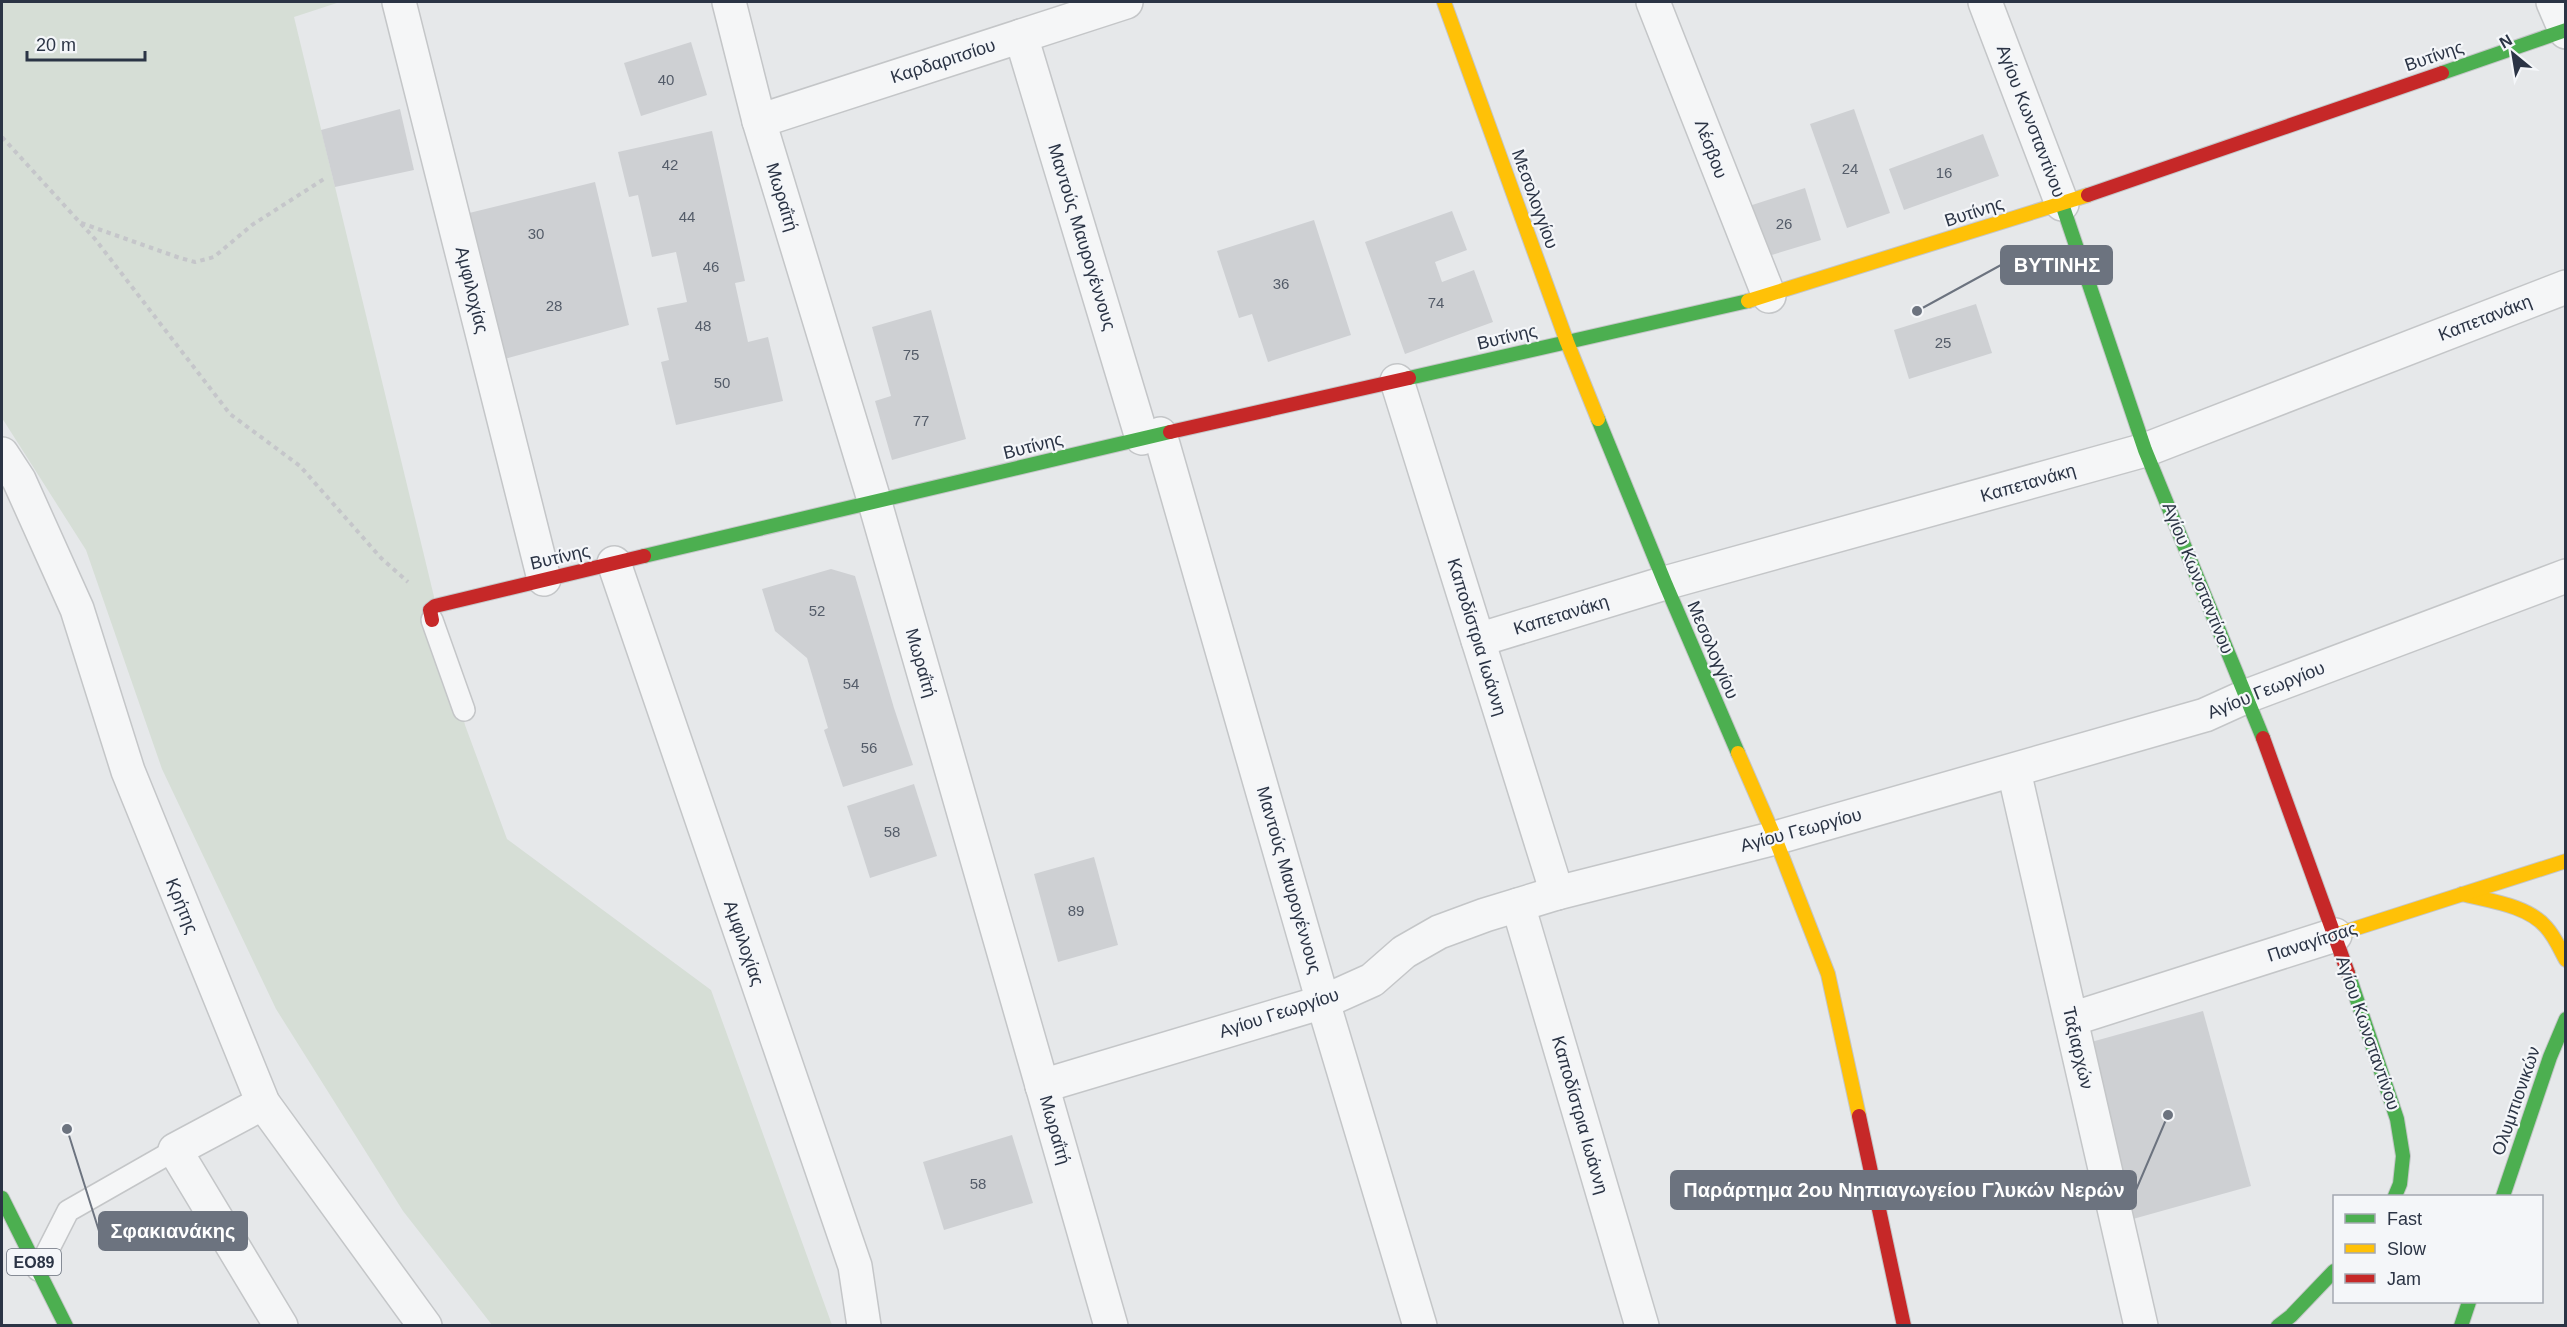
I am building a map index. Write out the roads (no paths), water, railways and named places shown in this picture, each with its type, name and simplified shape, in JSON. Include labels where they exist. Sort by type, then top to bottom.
[{"type":"street","name":"Αμφιλοχίας","points":[[399,2],[544,579]]},
{"type":"street","name":"Μωραΐτή","points":[[729,2],[759,122],[874,503],[1110,1326]]},
{"type":"street","name":"Καρδαριτσίου","points":[[759,122],[1126,2]]},
{"type":"street","name":"Μεσολογγίου","points":[[1444,2],[1567,342],[1665,583],[1775,838],[1828,974],[1904,1326]]},
{"type":"street","name":"Λέσβου","points":[[1653,2],[1769,296]]},
{"type":"street","name":"Αγίου Κωνσταντίνου","points":[[1985,2],[2062,204],[2145,450],[2247,696],[2335,935],[2397,1119],[2403,1155],[2400,1184],[2396,1195]]},
{"type":"street","name":"Βυτίνης","points":[[433,613],[544,579],[1151,436],[1769,296],[2062,204],[2562,23]]},
{"type":"street","name":"Μαντούς Μαυρογέννους","points":[[1021,36],[1151,436],[1420,1326]]},
{"type":"street","name":"Καπετανάκη","points":[[1478,640],[1665,583],[2145,450],[2565,287]]},
{"type":"street","name":"Καποδίστρια Ιωάννη","points":[[1397,381],[1557,893]]},
{"type":"street","name":"Κρήτης","points":[[2,454],[19,480],[77,609],[128,771],[263,1103],[425,1326]]},
{"type":"street","name":"Αμφιλοχίας","points":[[614,563],[855,1266],[864,1326]]},
{"type":"street","name":"Αγίου Γεωργίου","points":[[1042,1086],[1323,1002],[1371,980],[1404,952],[1439,932],[1518,905],[1775,838],[2205,715],[2247,696],[2565,576]]},
{"type":"street","name":"Ταξιαρχών","points":[[2014,771],[2141,1326]]},
{"type":"street","name":"Παναγίτσας","points":[[2072,1019],[2561,863]]},
{"type":"street","points":[[2462,894],[2519,910],[2538,919],[2556,941],[2565,960]]},
{"type":"street","name":"Καποδίστρια Ιωάννη","points":[[1518,905],[1642,1326]]},
{"type":"street","name":"Ολυμπιονικών","points":[[2504,1195],[2565,1018]]},
{"type":"street","points":[[263,1103],[175,1150],[281,1326]]},
{"type":"street","name":"ΕΟ89","points":[[2,1198],[66,1326]]},
{"type":"street","points":[[2278,1326],[2291,1316],[2333,1272]]},
{"type":"street","points":[[2462,1326],[2469,1303]]},
{"type":"lane","points":[[433,613],[464,710]]},
{"type":"lane","points":[[38,1270],[68,1211],[175,1150]]},
{"type":"place","name":"ΒΥΤΙΝΗΣ","points":[[1917,311]]},
{"type":"place","name":"Παράρτημα 2ου Νηπιαγωγείου Γλυκών Νερών","points":[[2168,1115]]},
{"type":"place","name":"Σφακιανάκης","points":[[67,1129]]}]
